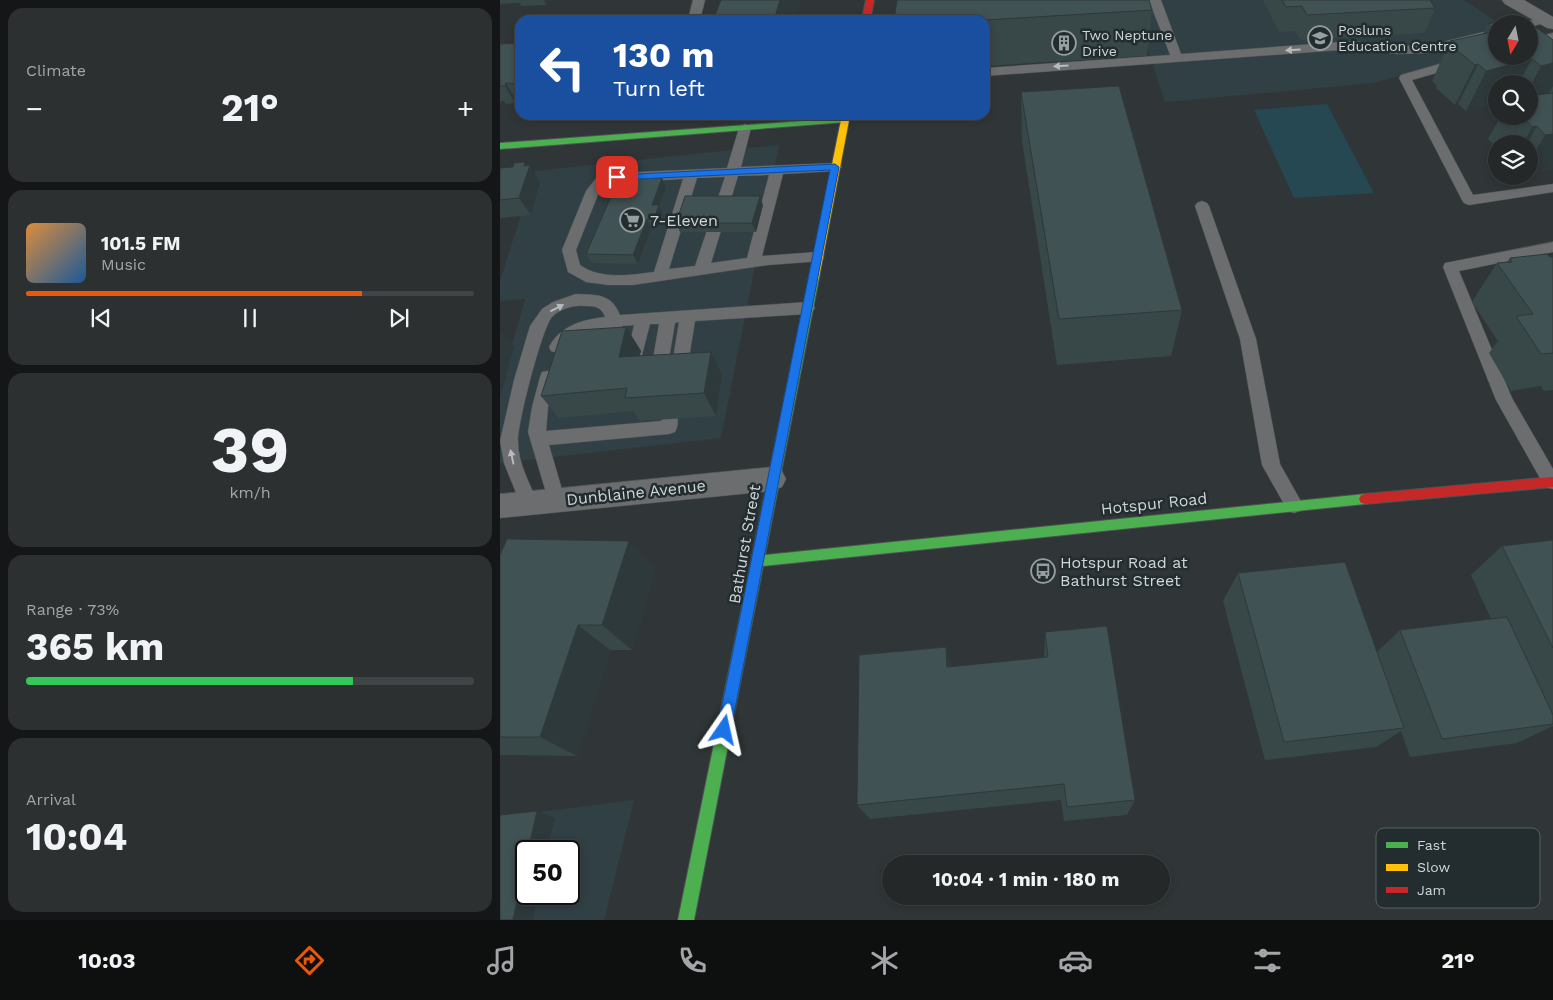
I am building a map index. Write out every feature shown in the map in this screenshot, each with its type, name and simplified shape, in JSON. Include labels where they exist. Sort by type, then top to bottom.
[{"type":"street","points":[[867,15],[870,0]]},
{"type":"street","points":[[1511,0],[1542,22]]},
{"type":"street","points":[[500,146],[745,128],[825,120]]},
{"type":"street","name":"Bathurst Street","points":[[686,920],[845,120]]},
{"type":"street","name":"Dunblaine Avenue","points":[[500,506],[772,479]]},
{"type":"street","name":"Hotspur Road","points":[[758,561],[1294,505],[1552,482]]},
{"type":"lane","points":[[696,15],[700,0]]},
{"type":"lane","points":[[1155,0],[1177,58]]},
{"type":"lane","points":[[1146,13],[1162,17]]},
{"type":"lane","points":[[990,72],[1354,45],[1398,50],[1430,49],[1488,34]]},
{"type":"lane","points":[[1538,40],[1553,36]]},
{"type":"lane","points":[[1488,54],[1405,78],[1469,200],[1553,188]]},
{"type":"lane","points":[[701,270],[733,172],[745,128]]},
{"type":"lane","points":[[817,257],[753,263],[633,280],[608,280],[586,277],[573,268],[569,250],[593,191],[602,180],[617,177],[835,167]]},
{"type":"lane","points":[[753,263],[777,170]]},
{"type":"lane","points":[[660,276],[691,174]]},
{"type":"lane","points":[[1202,206],[1248,339],[1271,465],[1294,505]]},
{"type":"lane","points":[[1552,482],[1504,400],[1450,267],[1553,247]]},
{"type":"lane","points":[[529,503],[513,463],[508,440],[522,380],[538,326],[553,310],[576,300],[599,302],[610,307],[615,321],[611,345]]},
{"type":"lane","points":[[556,500],[537,432],[540,407],[557,346],[566,333],[584,326],[596,331],[615,321],[806,308]]},
{"type":"lane","points":[[678,378],[688,316]]},
{"type":"lane","points":[[658,378],[668,318]]},
{"type":"lane","points":[[636,351],[643,320]]},
{"type":"lane","points":[[618,431],[622,412]]},
{"type":"lane","points":[[594,434],[599,414]]},
{"type":"lane","points":[[569,436],[575,417]]},
{"type":"lane","points":[[539,439],[618,431],[648,425],[669,426],[670,419]]},
{"type":"shaded area","name":"Posluns Education Centre","points":[[1132,0],[1464,0],[1488,16],[1488,53],[1373,83],[1165,102]]},
{"type":"shaded area","points":[[1327,104],[1374,193],[1294,198],[1254,110]]},
{"type":"shaded area","points":[[779,145],[721,438],[500,463],[500,387],[525,299],[500,301],[500,281],[535,171]]},
{"type":"shaded area","points":[[634,800],[604,920],[500,920],[500,817]]},
{"type":"building","points":[[721,0],[780,0],[776,15],[715,15]]},
{"type":"building","points":[[897,0],[1149,0],[1152,10],[990,20],[990,15],[895,15]]},
{"type":"building","points":[[1282,0],[1430,0],[1435,8],[1307,15],[1302,6],[1286,7]]},
{"type":"building","points":[[1538,29],[1553,40],[1553,63],[1541,66],[1538,64]]},
{"type":"building","points":[[1488,33],[1488,65],[1509,65],[1486,71],[1478,64],[1475,65],[1454,48],[1458,47],[1450,41]]},
{"type":"building","points":[[515,43],[515,84],[506,83],[505,86],[500,86],[500,44]]},
{"type":"building","points":[[1119,86],[1182,310],[1059,319],[1021,92]]},
{"type":"building","points":[[1553,93],[1553,134],[1545,135],[1537,126],[1532,127],[1530,125],[1538,125],[1538,95]]},
{"type":"building","points":[[525,162],[524,166],[530,165],[519,198],[500,200],[500,168],[513,167],[514,163]]},
{"type":"building","points":[[619,178],[662,178],[652,205],[659,205],[654,219],[647,219],[633,255],[586,254]]},
{"type":"building","points":[[685,196],[760,196],[752,223],[676,223]]},
{"type":"building","points":[[1547,254],[1553,257],[1553,353],[1541,354],[1516,316],[1533,314],[1497,263],[1512,262],[1510,258]]},
{"type":"building","points":[[626,327],[619,357],[711,352],[704,393],[625,398],[627,388],[541,396],[562,331]]},
{"type":"building","points":[[507,539],[629,541],[602,625],[578,625],[540,737],[500,737],[500,555]]},
{"type":"building","points":[[1553,540],[1553,648],[1502,546]]},
{"type":"building","points":[[1345,562],[1404,728],[1284,742],[1238,573]]},
{"type":"building","points":[[1507,617],[1553,715],[1553,724],[1442,739],[1400,630]]},
{"type":"building","points":[[1107,626],[1135,800],[1067,807],[1064,784],[857,805],[859,655],[946,647],[947,667],[1048,657],[1045,632]]},
{"type":"building","points":[[537,811],[530,840],[515,840],[516,905],[513,920],[500,920],[500,815]]},
{"type":"traffic: fast","points":[[500,146],[844,120]]},
{"type":"traffic: fast","points":[[686,920],[814,278]]},
{"type":"traffic: fast","points":[[758,561],[1365,499]]},
{"type":"traffic: slow","points":[[814,278],[845,120]]},
{"type":"traffic: jam","points":[[867,15],[870,0]]},
{"type":"traffic: jam","points":[[1365,499],[1553,482]]},
{"type":"place","name":"Posluns Education Centre","points":[[1320,38]]},
{"type":"place","name":"Two Neptune Drive","points":[[1064,43]]},
{"type":"place","name":"7-Eleven","points":[[632,220]]},
{"type":"place","name":"Hotspur Road at Bathurst Street","points":[[1043,571]]},
{"type":"route","points":[[617,177],[835,167],[724,730]]}]
